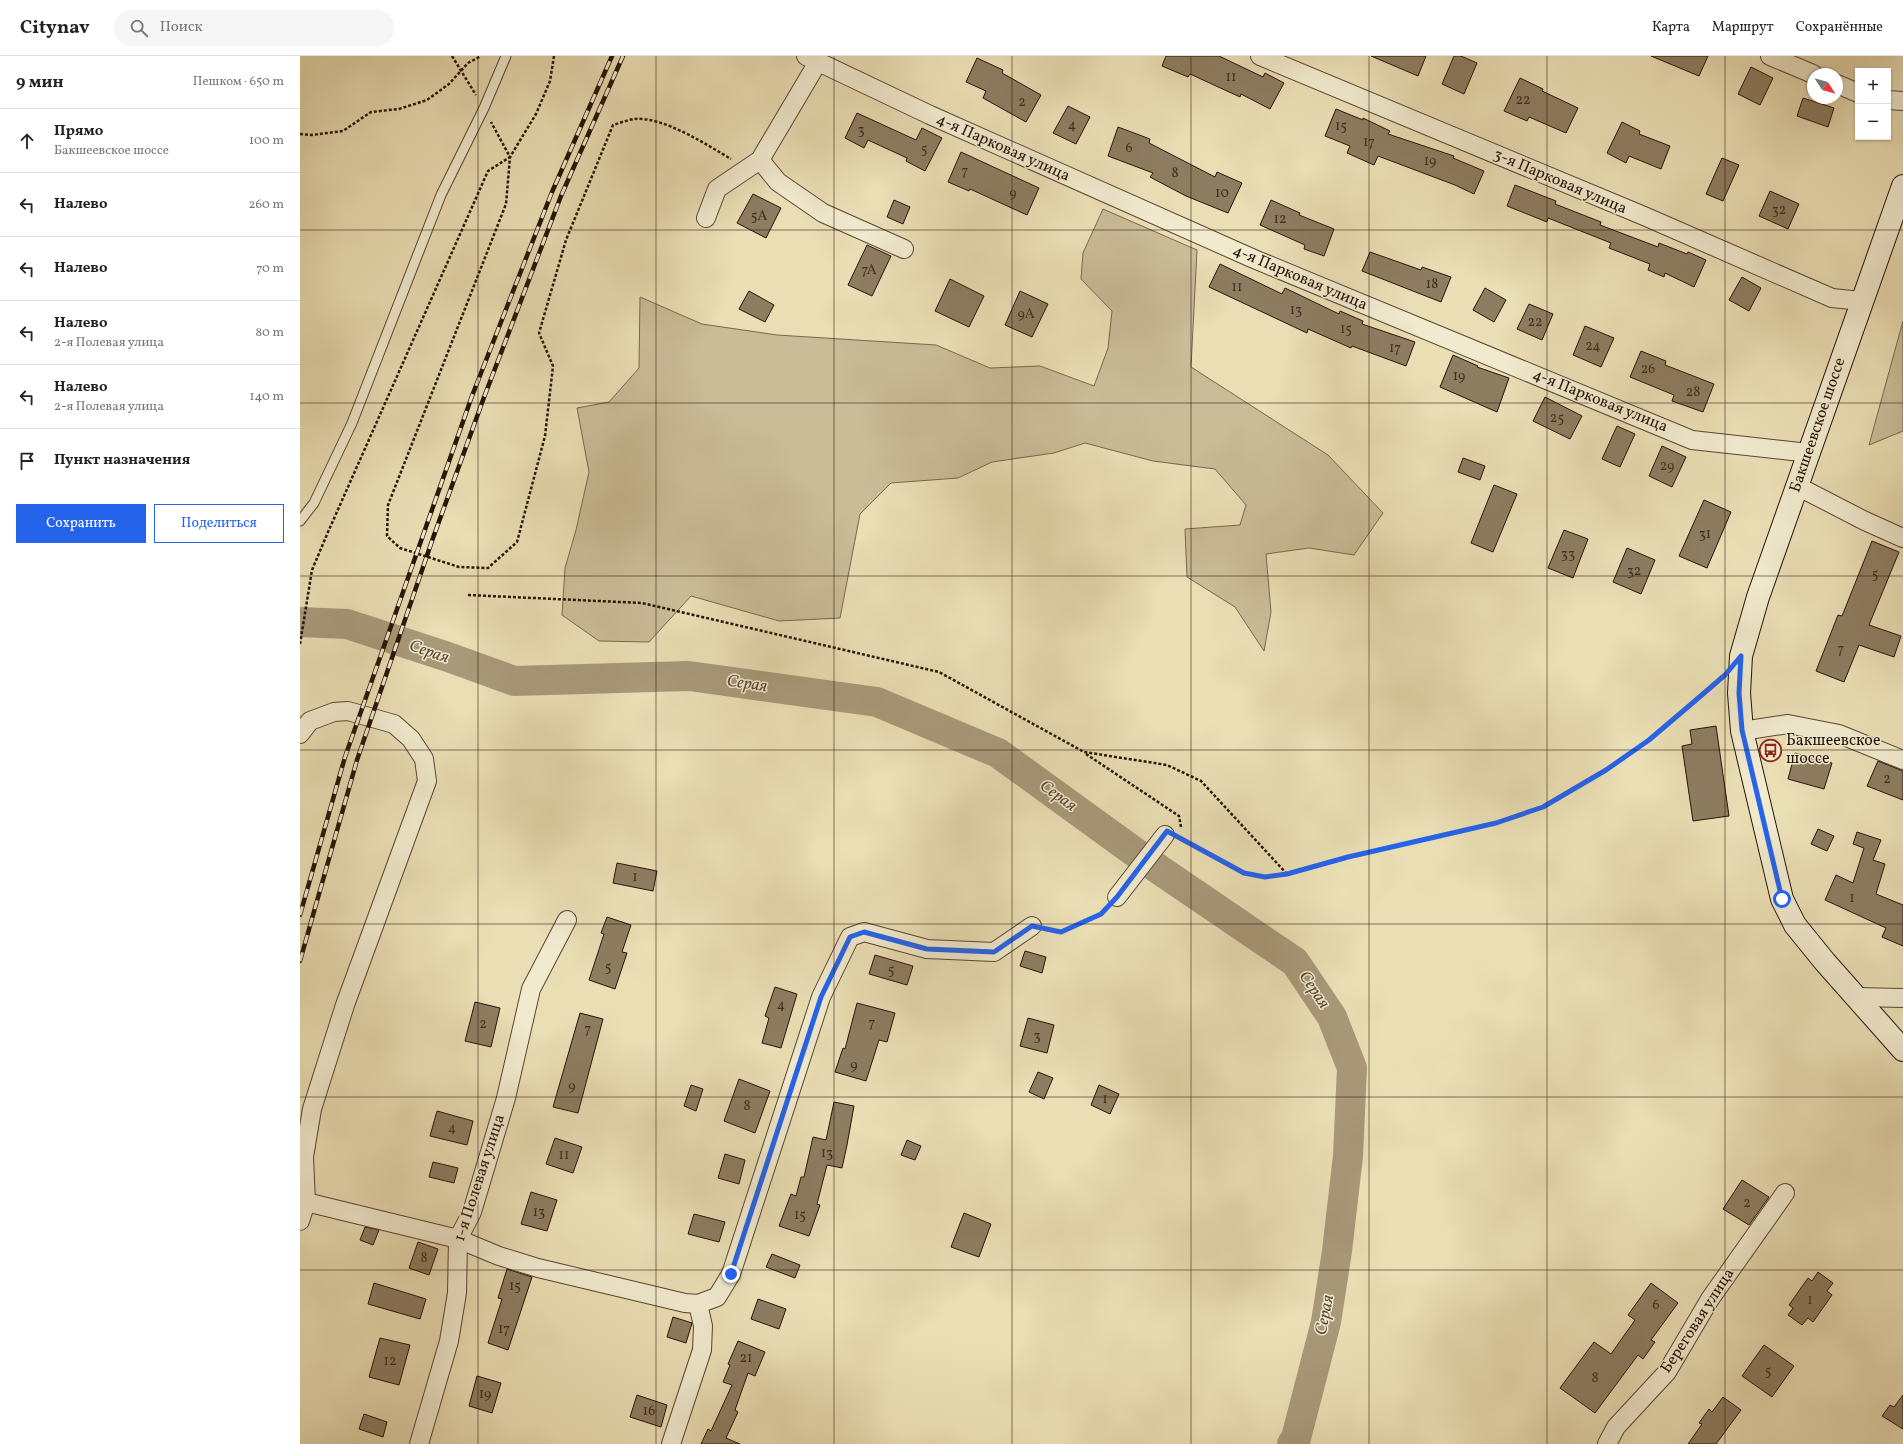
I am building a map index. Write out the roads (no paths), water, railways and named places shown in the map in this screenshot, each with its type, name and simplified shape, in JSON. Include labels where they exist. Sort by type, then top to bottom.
[{"type":"street","name":"3-я Парковая улица","points":[[1260,56],[1637,213],[1832,298],[1862,301]]},
{"type":"street","points":[[1770,56],[1807,71]]},
{"type":"street","points":[[706,218],[718,189],[755,164],[812,59]]},
{"type":"street","name":"4-я Парковая улица","points":[[812,59],[930,116],[1254,259],[1692,440],[1809,453]]},
{"type":"street","points":[[1843,87],[1855,92]]},
{"type":"street","points":[[1891,100],[1903,101]]},
{"type":"street","points":[[755,164],[823,213],[904,249]]},
{"type":"street","name":"Бакшеевское шоссе","points":[[1903,186],[1758,597],[1741,656],[1739,693],[1742,730],[1782,899],[1795,924],[1903,1050]]},
{"type":"street","points":[[1797,486],[1865,522],[1903,538]]},
{"type":"street","points":[[300,734],[310,721],[334,712],[348,711],[394,724],[411,739],[424,759],[427,781],[345,1005],[312,1109],[304,1157],[306,1202],[300,1221]]},
{"type":"street","points":[[1742,730],[1788,724],[1839,734],[1903,760]]},
{"type":"street","points":[[1117,897],[1173,832]]},
{"type":"street","name":"1-я Полевая улица","points":[[419,1444],[449,1341],[457,1293],[458,1239],[472,1212],[506,1098],[531,989],[567,920]]},
{"type":"street","points":[[306,1202],[458,1239],[499,1256],[538,1268],[685,1303],[698,1304],[717,1298],[731,1274],[821,997],[850,937],[864,932],[927,949],[994,952],[1032,926]]},
{"type":"street","points":[[1856,997],[1903,998]]},
{"type":"street","name":"Береговая улица","points":[[1607,1444],[1616,1427],[1667,1372],[1710,1299],[1785,1193]]},
{"type":"street","points":[[670,1444],[702,1350],[703,1326],[698,1304]]},
{"type":"lane","points":[[300,521],[314,503],[352,423],[441,195],[484,108],[506,56]]},
{"type":"waterway","name":"Серая","points":[[300,622],[347,624],[448,657],[514,681],[689,676],[877,702],[998,753],[1151,864],[1295,962],[1332,1017],[1352,1068],[1348,1156],[1337,1251],[1326,1322],[1296,1438],[1292,1444]]},
{"type":"railway","points":[[300,915],[345,757],[472,396],[552,192],[612,56]]},
{"type":"railway","points":[[300,961],[357,760],[433,538],[483,400],[561,196],[623,56]]},
{"type":"place","name":"Бакшеевское шоссе","points":[[1770,750]]}]
